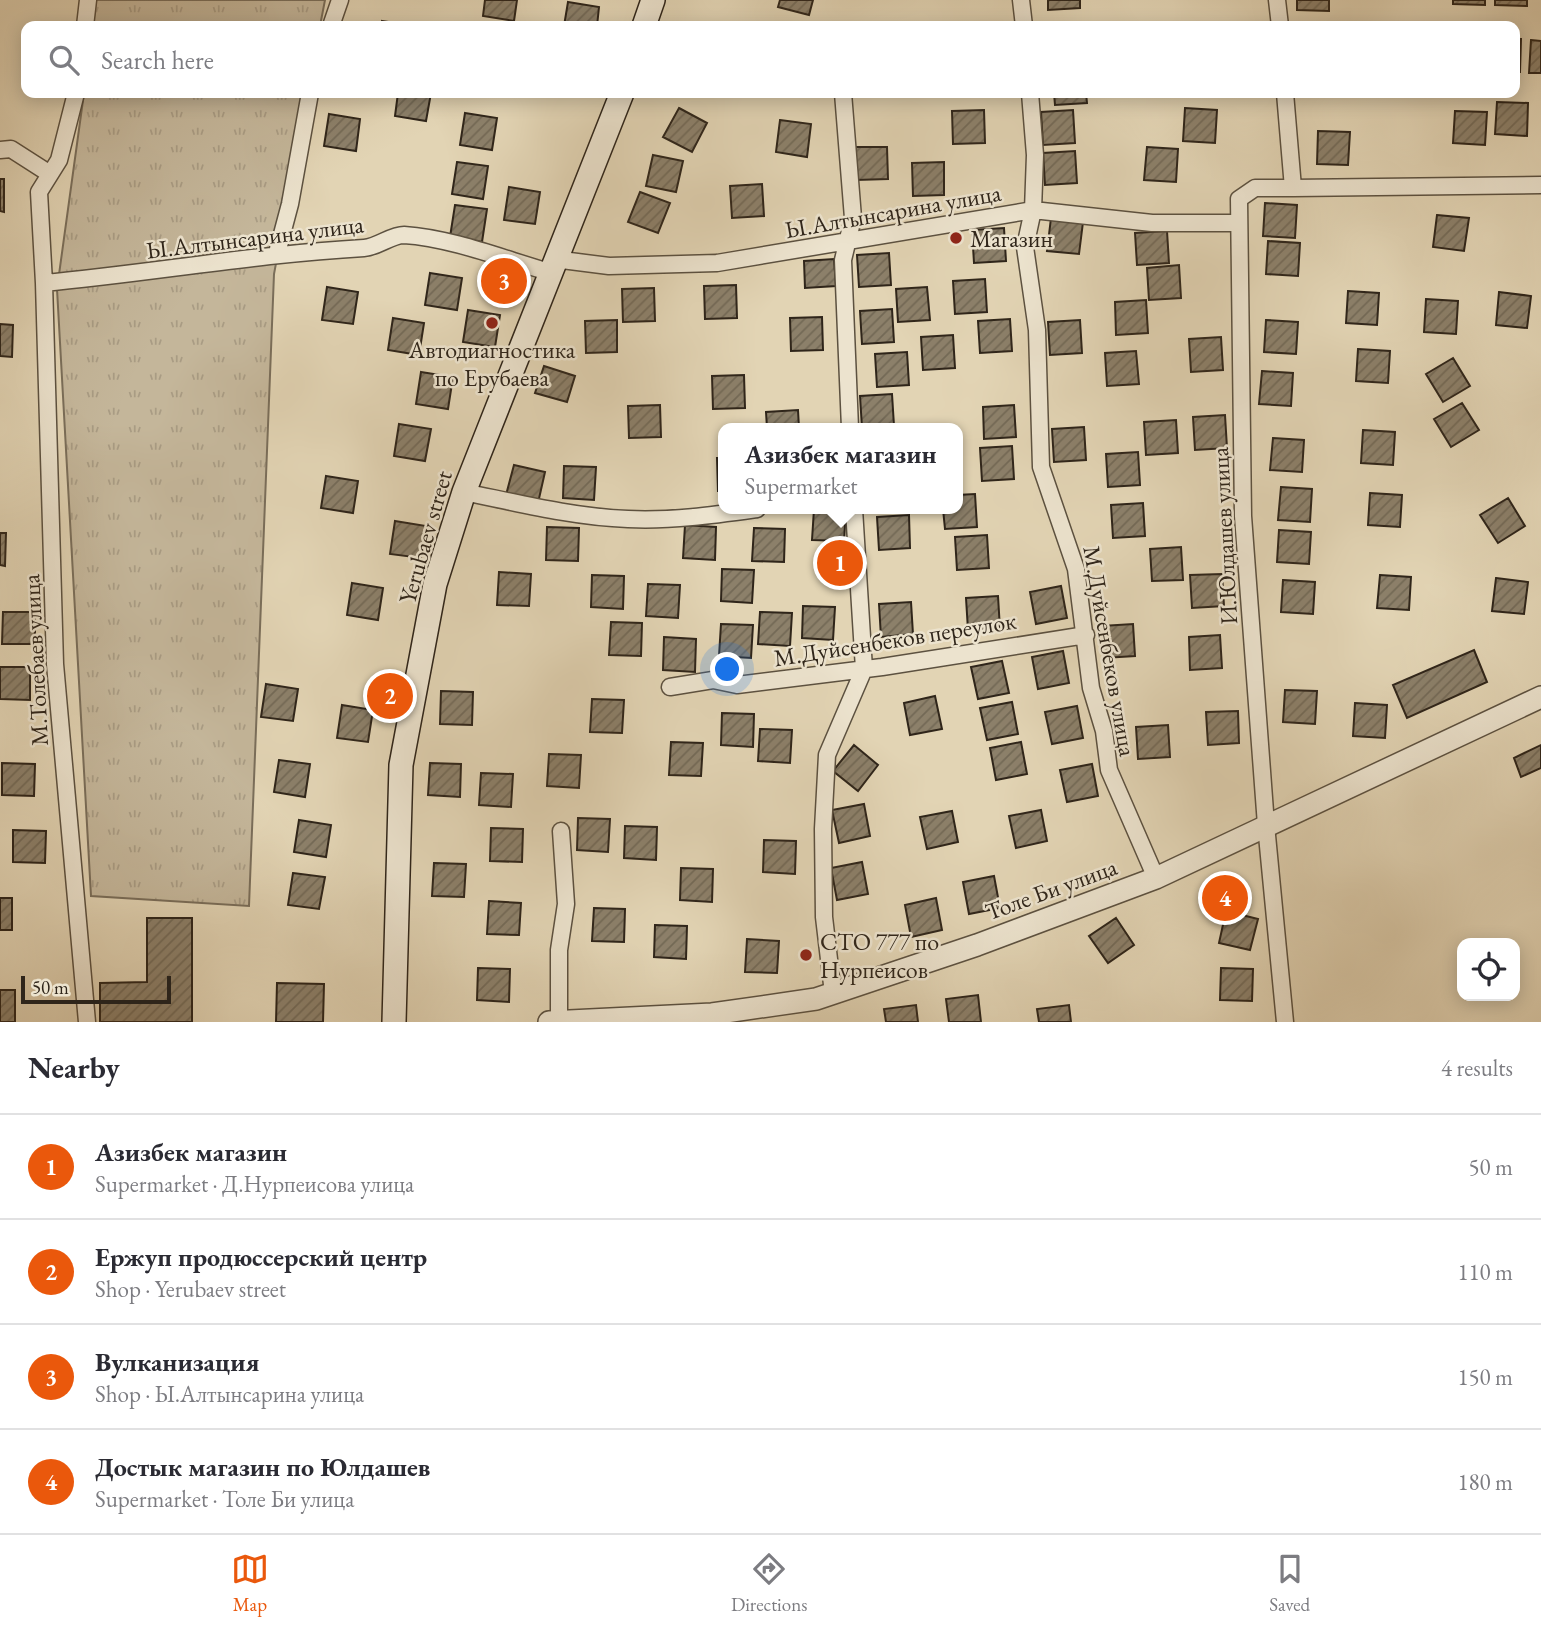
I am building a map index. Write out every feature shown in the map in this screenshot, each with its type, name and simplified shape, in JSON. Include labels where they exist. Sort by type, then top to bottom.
[{"type":"main road","points":[[646,21],[653,0]]},
{"type":"main road","name":"Yerubaev street","points":[[394,1022],[401,765],[435,584],[464,492],[619,98]]},
{"type":"street","points":[[86,21],[88,0]]},
{"type":"street","points":[[333,21],[340,0]]},
{"type":"street","points":[[1021,0],[1023,21]]},
{"type":"street","points":[[1278,0],[1280,21]]},
{"type":"street","name":"М.Толебаев улица","points":[[75,98],[59,160],[39,192],[55,664],[87,1022]]},
{"type":"street","points":[[277,253],[290,204],[309,98]]},
{"type":"street","points":[[843,98],[853,218],[843,260],[850,423]]},
{"type":"street","name":"М.Дуйсенбеков улица","points":[[1030,98],[1035,155],[1033,210],[1025,247],[1037,330],[1041,467],[1076,569],[1091,688],[1104,731],[1108,770],[1156,878]]},
{"type":"street","points":[[1285,98],[1293,188],[1541,185]]},
{"type":"street","points":[[0,150],[11,149],[50,174]]},
{"type":"street","name":"И.Юлдашев улица","points":[[1285,1022],[1266,825],[1243,516],[1239,199],[1255,188],[1293,188]]},
{"type":"street","name":"Ы.Алтынсарина улица","points":[[44,284],[129,275],[277,253],[375,247],[401,235],[552,265],[609,266],[717,263],[1033,210],[1152,223],[1239,223]]},
{"type":"street","points":[[464,492],[554,511],[628,519],[724,514]]},
{"type":"street","points":[[833,993],[824,917],[823,830],[827,755],[864,670],[854,514]]},
{"type":"street","name":"М.Дуйсенбеков переулок","points":[[670,687],[713,680],[737,685],[864,670],[1086,635]]},
{"type":"street","name":"Толе Би улица","points":[[549,1022],[712,1014],[816,999],[976,945],[1156,878],[1541,697]]},
{"type":"street","points":[[559,1021],[559,950],[566,904],[561,831]]},
{"type":"green space","points":[[96,0],[325,0],[321,21],[94,21]]},
{"type":"green space","points":[[83,98],[307,98],[274,274],[249,906],[91,896],[57,289]]},
{"type":"building","points":[[485,0],[517,0],[514,21],[483,16]]},
{"type":"building","points":[[780,0],[813,0],[809,15],[778,7]]},
{"type":"building","points":[[1048,0],[1080,0],[1080,8],[1048,10]]},
{"type":"building","points":[[1297,0],[1329,0],[1329,11],[1297,10]]},
{"type":"building","points":[[1453,0],[1485,0],[1485,5],[1453,4]]},
{"type":"building","points":[[1495,0],[1527,0],[1527,6],[1495,5]]},
{"type":"building","points":[[568,2],[599,7],[598,21],[565,21]]},
{"type":"building","points":[[1531,40],[1541,41],[1541,73],[1529,73]]},
{"type":"building","points":[[397,98],[430,98],[426,121],[395,116]]},
{"type":"building","points":[[1054,98],[1086,98],[1087,103],[1055,105]]},
{"type":"building","points":[[1497,102],[1528,103],[1527,136],[1495,134]]},
{"type":"building","points":[[679,108],[707,123],[692,152],[663,137]]},
{"type":"building","points":[[1185,108],[1217,110],[1215,143],[1183,141]]},
{"type":"building","points":[[984,110],[985,143],[953,144],[952,111]]},
{"type":"building","points":[[1073,110],[1075,143],[1043,145],[1041,112]]},
{"type":"building","points":[[1455,111],[1487,112],[1485,145],[1453,143]]},
{"type":"building","points":[[465,113],[497,118],[492,150],[460,145]]},
{"type":"building","points":[[329,114],[360,119],[356,151],[324,146]]},
{"type":"building","points":[[780,120],[811,124],[807,157],[776,152]]},
{"type":"building","points":[[1318,131],[1350,132],[1348,165],[1317,164]]},
{"type":"building","points":[[855,147],[887,147],[888,179],[856,180]]},
{"type":"building","points":[[1147,147],[1178,149],[1176,182],[1144,180]]},
{"type":"building","points":[[1075,151],[1077,183],[1045,185],[1043,153]]},
{"type":"building","points":[[653,155],[683,161],[676,192],[646,186]]},
{"type":"building","points":[[457,162],[488,166],[483,199],[452,194]]},
{"type":"building","points":[[944,162],[944,195],[913,196],[912,163]]},
{"type":"building","points":[[0,179],[4,179],[4,212],[0,211]]},
{"type":"building","points":[[762,184],[764,216],[732,218],[730,186]]},
{"type":"building","points":[[509,187],[540,192],[535,224],[504,220]]},
{"type":"building","points":[[640,192],[670,203],[658,233],[628,222]]},
{"type":"building","points":[[1265,203],[1297,205],[1295,238],[1263,236]]},
{"type":"building","points":[[455,205],[487,209],[482,242],[450,237]]},
{"type":"building","points":[[1437,215],[1469,218],[1464,251],[1433,247]]},
{"type":"building","points":[[1051,218],[1083,222],[1079,254],[1047,251]]},
{"type":"building","points":[[1004,228],[1006,261],[974,263],[972,230]]},
{"type":"building","points":[[1167,231],[1169,263],[1137,265],[1135,233]]},
{"type":"building","points":[[1268,241],[1300,243],[1298,276],[1266,274]]},
{"type":"building","points":[[889,253],[891,285],[859,287],[857,255]]},
{"type":"building","points":[[834,259],[836,286],[805,288],[804,261]]},
{"type":"building","points":[[1179,265],[1181,298],[1149,300],[1147,268]]},
{"type":"building","points":[[430,273],[462,278],[457,310],[425,305]]},
{"type":"building","points":[[985,279],[987,312],[955,314],[953,281]]},
{"type":"building","points":[[736,285],[737,318],[705,319],[704,286]]},
{"type":"building","points":[[327,287],[358,292],[353,324],[322,320]]},
{"type":"building","points":[[927,287],[930,320],[898,322],[896,289]]},
{"type":"building","points":[[654,288],[655,321],[623,322],[622,289]]},
{"type":"building","points":[[1348,291],[1379,293],[1377,325],[1346,323]]},
{"type":"building","points":[[1499,292],[1531,296],[1527,328],[1496,325]]},
{"type":"building","points":[[1426,299],[1458,301],[1456,334],[1424,332]]},
{"type":"building","points":[[1146,300],[1148,333],[1116,335],[1115,302]]},
{"type":"building","points":[[892,309],[894,342],[862,344],[860,311]]},
{"type":"building","points":[[468,310],[500,315],[495,347],[463,342]]},
{"type":"building","points":[[822,317],[823,350],[791,351],[790,318]]},
{"type":"building","points":[[393,318],[424,323],[419,355],[388,350]]},
{"type":"building","points":[[1010,319],[1012,351],[980,353],[978,321]]},
{"type":"building","points":[[617,320],[617,352],[586,353],[585,321]]},
{"type":"building","points":[[1080,320],[1082,353],[1050,355],[1048,322]]},
{"type":"building","points":[[1266,320],[1298,322],[1296,354],[1264,352]]},
{"type":"building","points":[[0,324],[13,325],[12,357],[0,356]]},
{"type":"building","points":[[953,335],[955,368],[923,370],[921,337]]},
{"type":"building","points":[[1221,337],[1223,370],[1191,372],[1189,339]]},
{"type":"building","points":[[1358,349],[1390,351],[1388,383],[1356,381]]},
{"type":"building","points":[[1136,351],[1139,384],[1107,386],[1105,353]]},
{"type":"building","points":[[907,352],[909,385],[877,387],[875,354]]},
{"type":"building","points":[[1453,358],[1470,386],[1443,402],[1426,374]]},
{"type":"building","points":[[544,366],[575,376],[567,402],[535,393]]},
{"type":"building","points":[[1262,371],[1293,373],[1291,406],[1259,404]]},
{"type":"building","points":[[421,372],[453,377],[448,409],[416,404]]},
{"type":"building","points":[[744,375],[745,408],[713,409],[712,376]]},
{"type":"building","points":[[892,394],[894,423],[862,423],[860,396]]},
{"type":"building","points":[[1462,403],[1479,430],[1451,447],[1434,419]]},
{"type":"building","points":[[660,405],[661,437],[629,438],[628,406]]},
{"type":"building","points":[[1014,405],[1016,437],[984,439],[983,407]]},
{"type":"building","points":[[798,410],[799,423],[767,423],[766,412]]},
{"type":"building","points":[[1225,415],[1227,448],[1195,450],[1193,417]]},
{"type":"building","points":[[1176,420],[1178,453],[1146,455],[1144,422]]},
{"type":"building","points":[[399,424],[431,429],[425,461],[394,456]]},
{"type":"building","points":[[1084,427],[1086,460],[1054,462],[1052,429]]},
{"type":"building","points":[[1363,430],[1395,432],[1393,465],[1361,463]]},
{"type":"building","points":[[1273,438],[1304,440],[1302,472],[1270,470]]},
{"type":"building","points":[[1012,446],[1014,479],[982,481],[980,448]]},
{"type":"building","points":[[1138,452],[1140,485],[1108,487],[1106,454]]},
{"type":"building","points":[[514,465],[545,472],[538,503],[506,495]]},
{"type":"building","points":[[564,466],[596,467],[594,500],[563,498]]},
{"type":"building","points":[[326,476],[358,481],[353,513],[321,508]]},
{"type":"building","points":[[1281,487],[1312,489],[1310,522],[1278,520]]},
{"type":"building","points":[[1370,493],[1402,495],[1400,527],[1368,525]]},
{"type":"building","points":[[975,494],[977,527],[945,529],[944,514],[963,514],[963,495]]},
{"type":"building","points":[[1508,498],[1525,526],[1498,543],[1480,515]]},
{"type":"building","points":[[1143,503],[1145,536],[1113,538],[1111,505]]},
{"type":"building","points":[[814,514],[846,514],[844,541],[812,540]]},
{"type":"building","points":[[909,515],[910,548],[879,550],[877,517]]},
{"type":"building","points":[[395,521],[426,526],[421,558],[390,554]]},
{"type":"building","points":[[685,525],[716,527],[715,560],[683,558]]},
{"type":"building","points":[[547,527],[579,528],[578,561],[546,560]]},
{"type":"building","points":[[754,528],[785,529],[784,562],[752,561]]},
{"type":"building","points":[[1279,530],[1311,532],[1309,564],[1277,562]]},
{"type":"building","points":[[0,533],[6,533],[5,566],[0,565]]},
{"type":"building","points":[[987,535],[989,568],[957,570],[955,537]]},
{"type":"building","points":[[1181,547],[1183,580],[1152,581],[1150,549]]},
{"type":"building","points":[[722,569],[754,570],[752,603],[721,601]]},
{"type":"building","points":[[499,572],[531,574],[529,606],[497,605]]},
{"type":"building","points":[[1222,574],[1224,606],[1192,608],[1190,575]]},
{"type":"building","points":[[592,575],[624,576],[623,609],[591,607]]},
{"type":"building","points":[[1380,575],[1411,577],[1409,610],[1377,608]]},
{"type":"building","points":[[1496,578],[1528,582],[1524,614],[1492,611]]},
{"type":"building","points":[[1283,580],[1315,582],[1313,614],[1281,612]]},
{"type":"building","points":[[352,583],[383,588],[378,620],[347,615]]},
{"type":"building","points":[[648,584],[680,585],[678,618],[646,616]]},
{"type":"building","points":[[1061,586],[1067,618],[1036,624],[1030,592]]},
{"type":"building","points":[[998,596],[1000,629],[968,630],[966,598]]},
{"type":"building","points":[[911,602],[913,634],[881,637],[879,604]]},
{"type":"building","points":[[803,606],[835,607],[833,640],[802,638]]},
{"type":"building","points":[[3,612],[35,612],[35,644],[2,644]]},
{"type":"building","points":[[760,612],[792,613],[790,646],[758,644]]},
{"type":"building","points":[[611,622],[642,623],[641,656],[609,655]]},
{"type":"building","points":[[721,624],[753,625],[751,658],[719,656]]},
{"type":"building","points":[[1133,624],[1135,656],[1104,658],[1102,626]]},
{"type":"building","points":[[1220,635],[1222,668],[1190,670],[1189,637]]},
{"type":"building","points":[[664,637],[696,639],[695,672],[663,670]]},
{"type":"building","points":[[1474,650],[1487,682],[1407,718],[1393,685]]},
{"type":"building","points":[[1063,651],[1069,683],[1038,689],[1032,657]]},
{"type":"building","points":[[1002,661],[1009,693],[978,699],[971,667]]},
{"type":"building","points":[[0,667],[30,667],[30,700],[0,699]]},
{"type":"building","points":[[266,684],[298,689],[293,721],[261,717]]},
{"type":"building","points":[[1285,690],[1317,691],[1315,724],[1283,722]]},
{"type":"building","points":[[441,691],[473,692],[472,725],[440,724]]},
{"type":"building","points":[[935,696],[942,729],[910,735],[904,703]]},
{"type":"building","points":[[592,699],[624,700],[622,733],[590,732]]},
{"type":"building","points":[[1012,702],[1018,734],[987,740],[980,708]]},
{"type":"building","points":[[1355,703],[1387,705],[1385,738],[1353,736]]},
{"type":"building","points":[[342,705],[373,710],[368,742],[337,738]]},
{"type":"building","points":[[1077,706],[1083,738],[1052,744],[1045,712]]},
{"type":"building","points":[[1238,711],[1239,743],[1208,745],[1206,712]]},
{"type":"building","points":[[722,713],[754,714],[753,747],[721,745]]},
{"type":"building","points":[[1168,725],[1170,757],[1138,759],[1136,727]]},
{"type":"building","points":[[760,729],[792,730],[790,763],[758,761]]},
{"type":"building","points":[[671,742],[703,743],[701,776],[669,775]]},
{"type":"building","points":[[1021,742],[1027,774],[996,780],[990,748]]},
{"type":"building","points":[[854,745],[878,765],[858,791],[833,771]]},
{"type":"building","points":[[1541,745],[1541,768],[1521,777],[1514,758]]},
{"type":"building","points":[[549,754],[581,755],[579,788],[547,786]]},
{"type":"building","points":[[279,760],[310,764],[305,797],[274,792]]},
{"type":"building","points":[[2,763],[35,764],[34,796],[2,795]]},
{"type":"building","points":[[430,763],[461,764],[460,797],[428,795]]},
{"type":"building","points":[[1092,764],[1098,796],[1067,802],[1060,770]]},
{"type":"building","points":[[481,773],[513,774],[511,807],[479,805]]},
{"type":"building","points":[[864,804],[870,836],[839,843],[832,810]]},
{"type":"building","points":[[1041,810],[1047,841],[1016,848],[1009,816]]},
{"type":"building","points":[[952,811],[958,842],[927,849],[920,817]]},
{"type":"building","points":[[578,818],[610,819],[608,852],[577,850]]},
{"type":"building","points":[[299,820],[331,825],[326,857],[294,852]]},
{"type":"building","points":[[625,826],[657,827],[656,860],[624,858]]},
{"type":"building","points":[[491,828],[523,829],[522,862],[490,861]]},
{"type":"building","points":[[13,830],[46,831],[45,863],[13,862]]},
{"type":"building","points":[[764,840],[796,841],[795,874],[763,872]]},
{"type":"building","points":[[862,862],[868,894],[837,900],[831,868]]},
{"type":"building","points":[[434,863],[466,864],[464,897],[432,896]]},
{"type":"building","points":[[681,868],[713,869],[712,902],[680,900]]},
{"type":"building","points":[[293,873],[325,877],[319,909],[288,905]]},
{"type":"building","points":[[994,876],[1000,908],[969,914],[963,882]]},
{"type":"building","points":[[0,898],[12,898],[12,930],[0,930]]},
{"type":"building","points":[[936,898],[942,930],[911,937],[905,905]]},
{"type":"building","points":[[489,901],[521,903],[519,935],[487,934]]},
{"type":"building","points":[[594,908],[625,909],[624,942],[592,941]]},
{"type":"building","points":[[1226,911],[1258,919],[1250,950],[1219,943]]},
{"type":"building","points":[[147,918],[192,918],[192,1022],[100,1022],[100,983],[147,982]]},
{"type":"building","points":[[1116,918],[1134,945],[1108,963],[1089,936]]},
{"type":"building","points":[[655,925],[687,926],[686,959],[654,957]]},
{"type":"building","points":[[747,939],[779,941],[777,973],[745,972]]},
{"type":"building","points":[[478,968],[510,969],[509,1002],[477,1000]]},
{"type":"building","points":[[1221,968],[1253,969],[1252,1001],[1220,1000]]},
{"type":"building","points":[[277,983],[324,984],[323,1022],[276,1022]]},
{"type":"building","points":[[0,990],[15,990],[15,1022],[0,1022]]},
{"type":"building","points":[[978,995],[981,1022],[949,1022],[946,999]]},
{"type":"building","points":[[916,1005],[918,1022],[886,1022],[884,1009]]},
{"type":"building","points":[[1069,1005],[1071,1022],[1039,1022],[1037,1009]]},
{"type":"place","name":"Магазин","points":[[956,238]]},
{"type":"place","name":"Вулканизация","points":[[504,281]]},
{"type":"place","name":"Автодиагностика по Ерубаева","points":[[492,323]]},
{"type":"place","name":"Азизбек магазин","points":[[840,563]]},
{"type":"place","name":"Ержуп продюссерский центр","points":[[390,696]]},
{"type":"place","name":"Достык магазин по Юлдашев","points":[[1225,898]]},
{"type":"place","name":"СТО 777 по Нурпеисов","points":[[806,955]]}]
